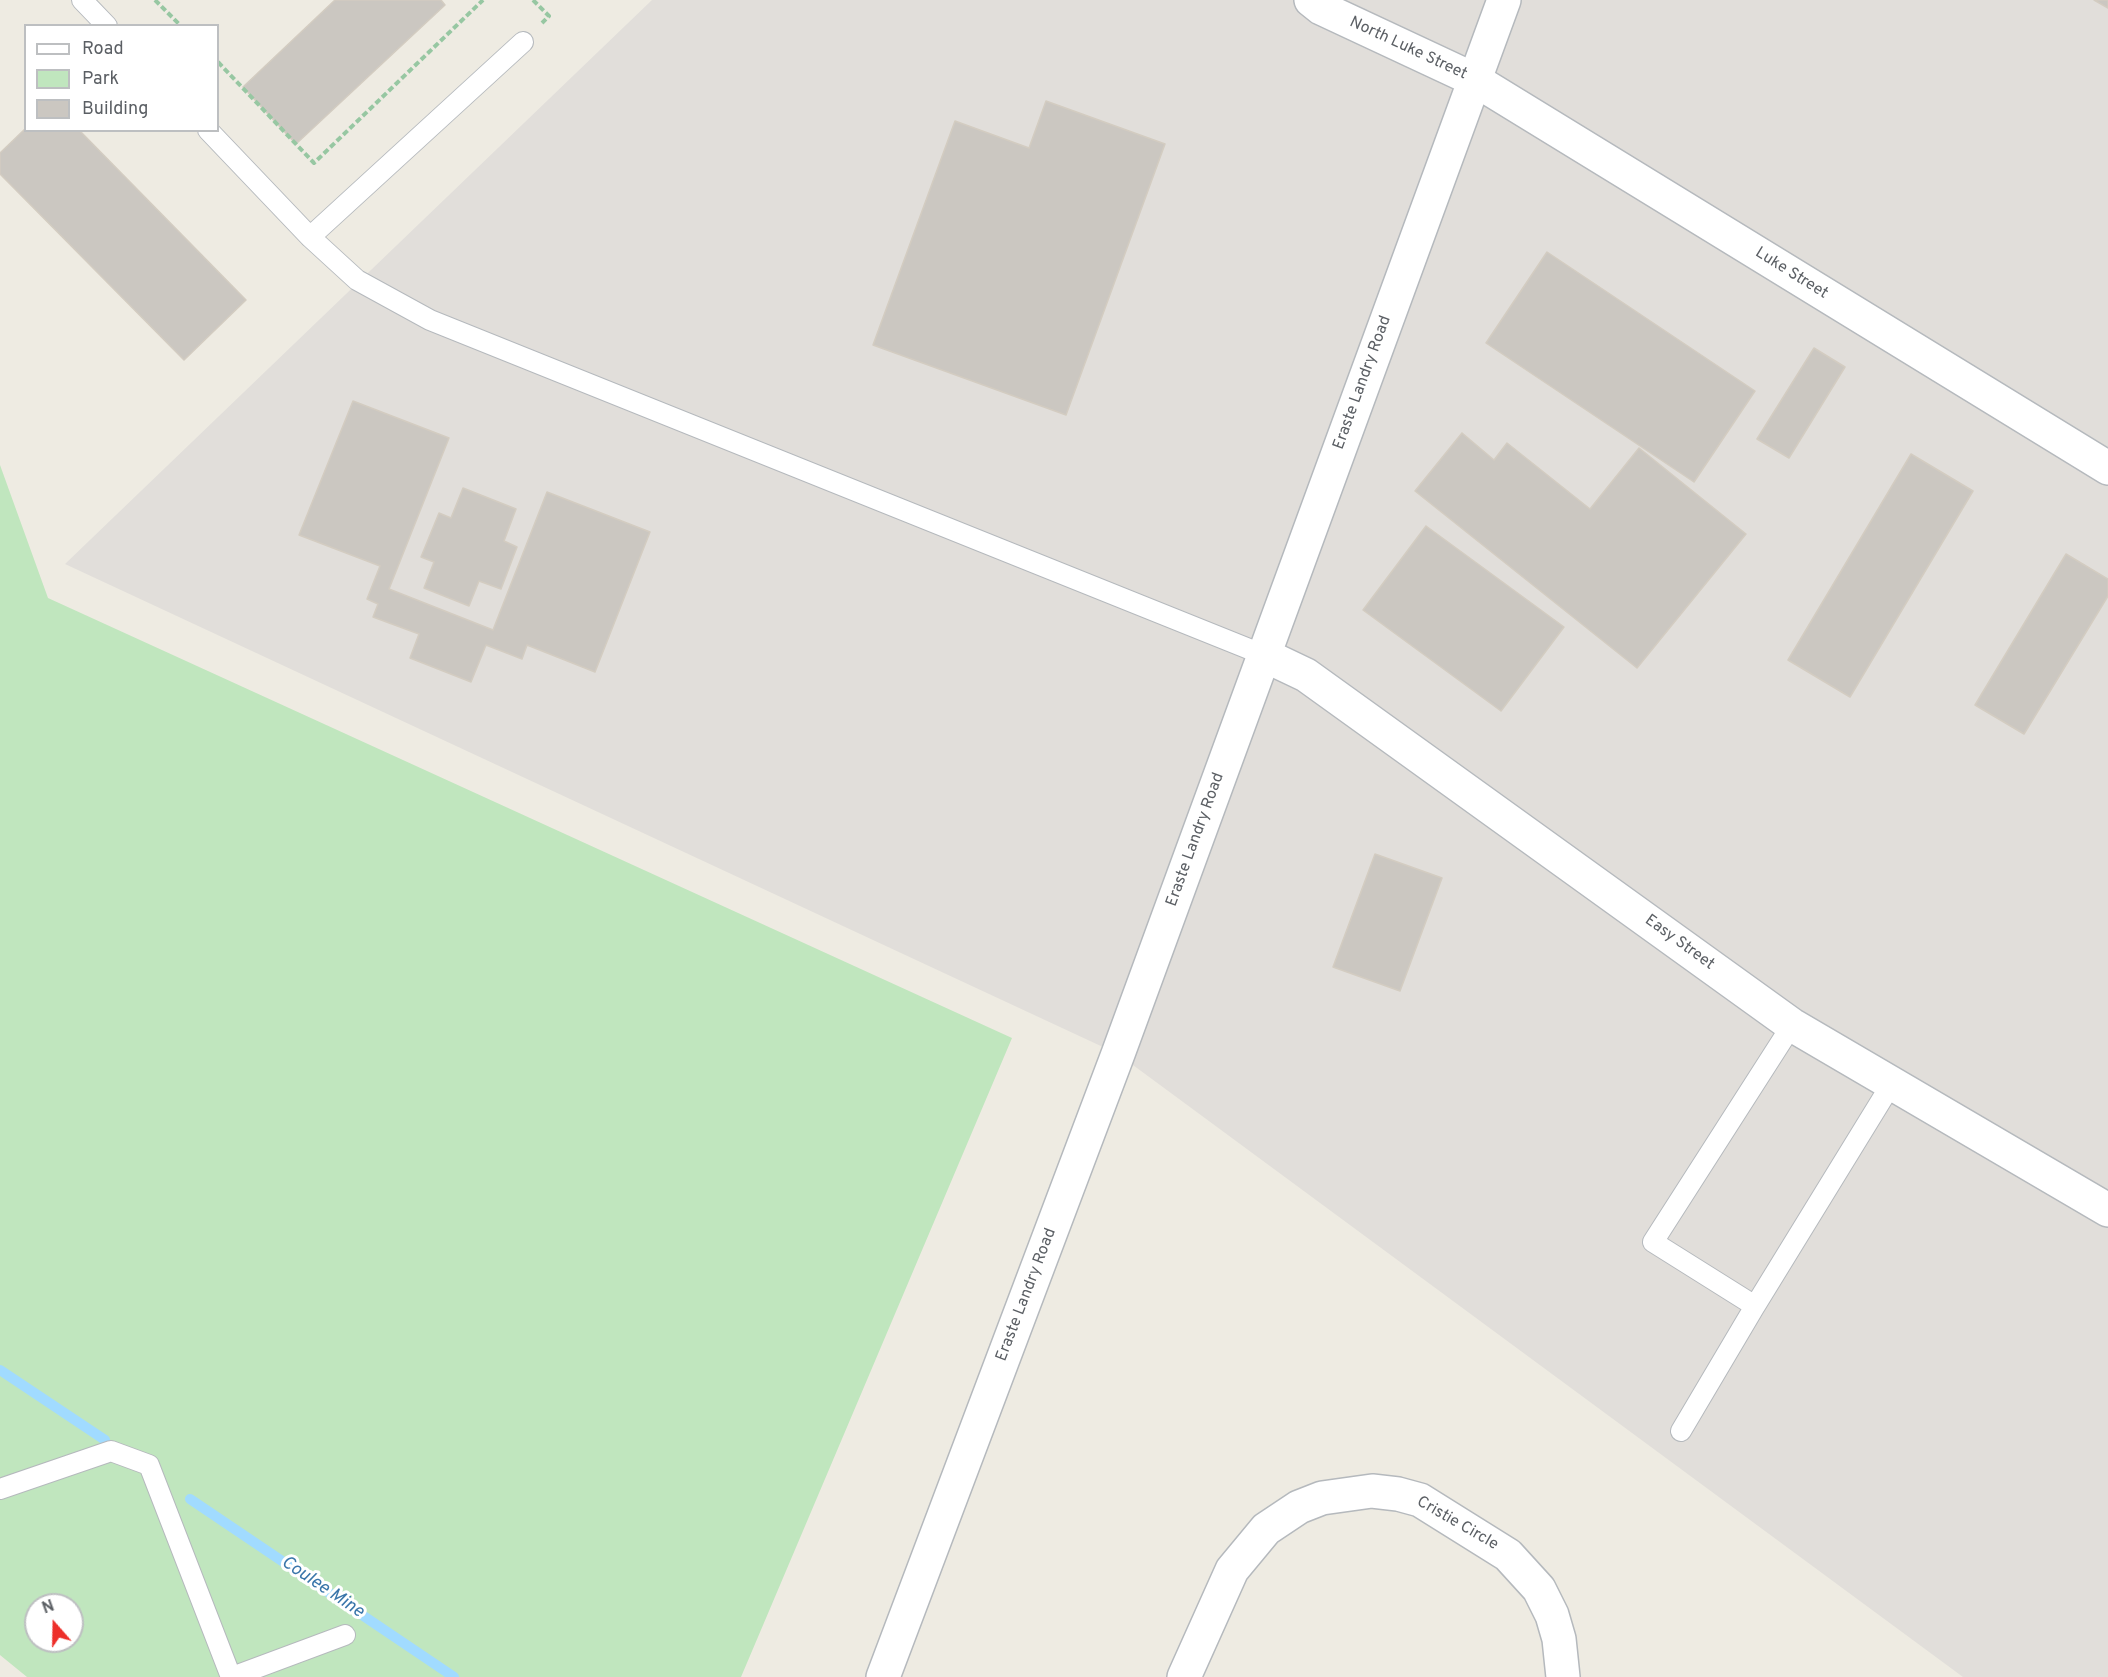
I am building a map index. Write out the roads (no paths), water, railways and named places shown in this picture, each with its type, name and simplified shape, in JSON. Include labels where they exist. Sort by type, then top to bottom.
[{"type":"street","name":"North Luke Street","points":[[1311,0],[1321,8],[1474,80]]},
{"type":"street","name":"Eraste Landry Road","points":[[883,1677],[1118,1054],[1504,0]]},
{"type":"street","name":"Luke Street","points":[[1474,80],[2108,468]]},
{"type":"street","name":"Easy Street","points":[[1264,655],[1306,675],[1792,1025],[2108,1210]]},
{"type":"street","name":"Cristie Circle","points":[[1184,1677],[1232,1570],[1266,1529],[1299,1507],[1314,1501],[1349,1492],[1372,1491],[1398,1494],[1420,1500],[1508,1555],[1539,1589],[1552,1615],[1559,1639],[1563,1677]]},
{"type":"lane","points":[[82,0],[105,24]]},
{"type":"lane","points":[[310,237],[523,42]]},
{"type":"lane","points":[[210,132],[310,237],[357,280],[430,320],[1264,655]]},
{"type":"lane","points":[[1755,1306],[1653,1242],[1792,1025]]},
{"type":"lane","points":[[1681,1431],[1892,1083]]},
{"type":"lane","points":[[0,1489],[111,1450],[149,1466],[232,1677],[345,1635]]},
{"type":"waterway","name":"Coulee Mine","points":[[0,1370],[105,1440]]},
{"type":"waterway","name":"Coulee Mine","points":[[190,1499],[454,1677]]}]
